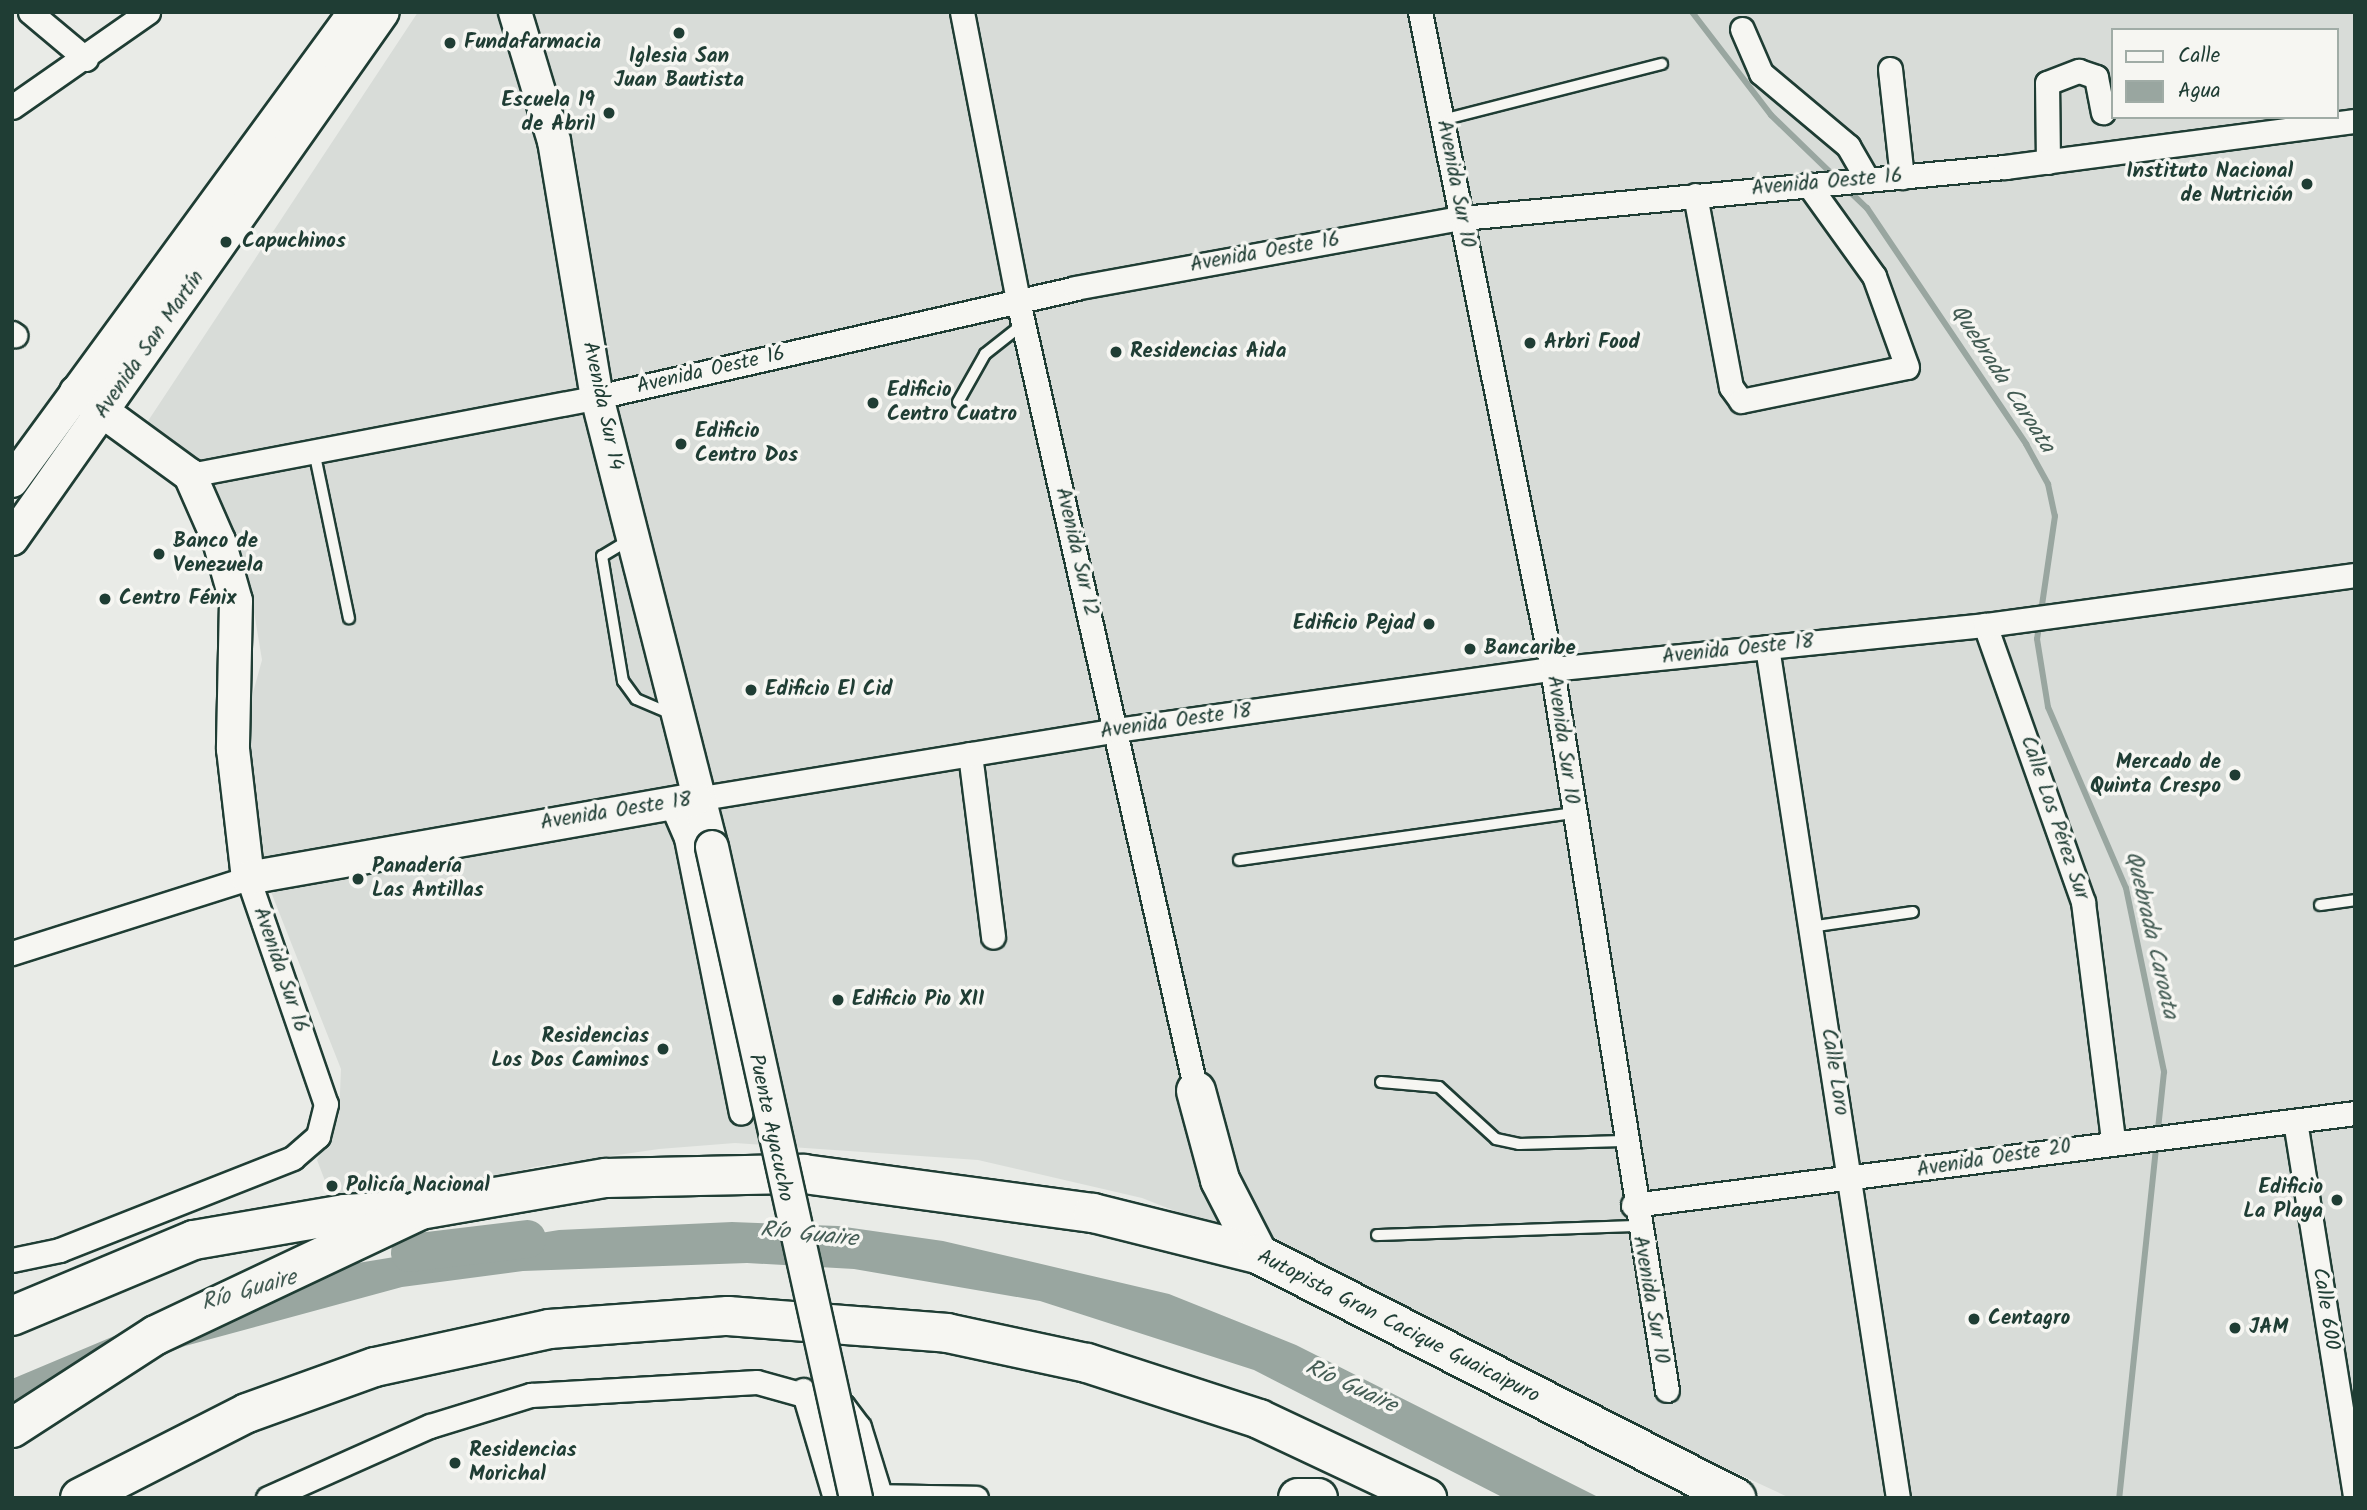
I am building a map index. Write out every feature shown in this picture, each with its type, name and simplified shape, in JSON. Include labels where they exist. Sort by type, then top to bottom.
[{"type":"highway","points":[[1196,1091],[1220,1180],[1258,1254]]},
{"type":"highway","name":"Autopista Gran Cacique Guaicaipuro","points":[[12,1428],[156,1335],[308,1259],[420,1210],[606,1178],[804,1174],[1093,1213],[1258,1254],[1736,1498]]},
{"type":"highway","points":[[12,1316],[194,1240],[345,1214],[420,1210]]},
{"type":"highway","points":[[80,1498],[247,1413],[375,1367],[549,1329],[728,1315],[947,1334],[1087,1363],[1259,1419],[1427,1498]]},
{"type":"highway","points":[[1298,1498],[1318,1498]]},
{"type":"street","points":[[30,12],[86,59]]},
{"type":"street","points":[[12,107],[86,59],[148,12]]},
{"type":"street","name":"Avenida San Martín","points":[[12,481],[355,12]]},
{"type":"street","name":"Avenida San Martín","points":[[12,539],[105,411],[383,12]]},
{"type":"street","name":"Avenida Sur 14","points":[[514,12],[554,141],[597,397],[676,715],[683,800]]},
{"type":"street","name":"Avenida Sur 12","points":[[962,12],[1018,301],[1196,1091]]},
{"type":"street","name":"Avenida Sur 10","points":[[1420,12],[1552,669],[1623,1141],[1667,1390]]},
{"type":"street","points":[[1742,29],[1761,73],[1848,146],[1866,180]]},
{"type":"street","points":[[1890,69],[1902,177]]},
{"type":"street","points":[[2048,162],[2047,83],[2078,71],[2096,77],[2102,112]]},
{"type":"street","name":"Avenida Oeste 16","points":[[190,475],[597,397],[1018,301],[1462,218],[2048,162],[2355,121]]},
{"type":"street","points":[[1695,195],[1731,387],[1741,401],[1908,367],[1874,276],[1810,184]]},
{"type":"street","points":[[76,392],[190,475]]},
{"type":"street","name":"Avenida Sur 16","points":[[12,1260],[60,1250],[293,1158],[318,1136],[326,1104],[248,878],[233,748],[236,601],[190,475]]},
{"type":"street","name":"Avenida Oeste 18","points":[[12,953],[248,878],[683,800],[1116,730],[1552,669],[1985,625],[2355,575]]},
{"type":"street","name":"Calle Los Pérez Sur","points":[[1985,625],[2083,902],[2113,1141]]},
{"type":"street","name":"Calle Loro","points":[[1767,647],[1898,1498]]},
{"type":"street","points":[[970,754],[993,937]]},
{"type":"street","points":[[683,800],[686,838],[741,1113]]},
{"type":"street","name":"Puente Ayacucho","points":[[683,800],[712,848],[872,1497]]},
{"type":"street","name":"Avenida Oeste 20","points":[[1635,1216],[2113,1141],[2355,1112]]},
{"type":"street","name":"Calle 600","points":[[2295,1121],[2355,1497]]},
{"type":"street","points":[[268,1498],[430,1426],[531,1395],[679,1382],[758,1382],[803,1390],[851,1415],[872,1497]]},
{"type":"street","points":[[803,1390],[835,1498]]},
{"type":"street","points":[[849,1498],[976,1498]]},
{"type":"lane","points":[[1442,120],[1662,64]]},
{"type":"lane","points":[[958,402],[985,354],[1023,324]]},
{"type":"lane","points":[[314,452],[349,618]]},
{"type":"lane","points":[[632,539],[602,556],[623,681],[636,699],[676,715]]},
{"type":"lane","points":[[1239,860],[1573,813]]},
{"type":"lane","points":[[2320,905],[2355,900]]},
{"type":"lane","points":[[1810,927],[1913,912]]},
{"type":"lane","points":[[1381,1082],[1438,1087],[1496,1139],[1519,1144],[1623,1141]]},
{"type":"lane","points":[[1377,1235],[1635,1216]]},
{"type":"shaded area","points":[[418,12],[2355,12],[2355,1498],[1790,1498],[1598,1409],[1425,1315],[1290,1256],[1142,1198],[978,1160],[735,1143],[659,1149],[534,1167],[340,1220],[317,1160],[339,1117],[341,1069],[258,859],[237,751],[262,660],[247,570],[233,533],[148,421]]},
{"type":"water","points":[[732,1222],[838,1226],[943,1241],[1169,1294],[1296,1345],[1600,1498],[1504,1498],[1254,1370],[1040,1301],[854,1269],[747,1263],[523,1271],[402,1287],[185,1346],[12,1413],[12,1379],[176,1310],[303,1272],[559,1230]]},
{"type":"waterway","name":"Quebrada Caroata","points":[[1692,12],[1771,115],[1835,177]]},
{"type":"waterway","name":"Quebrada Caroata","points":[[1847,189],[1867,208],[2026,444],[2048,484],[2055,516],[2037,639],[2048,707],[2126,888],[2164,1072],[2119,1498]]},
{"type":"waterway","name":"Río Guaire","points":[[410,1253],[527,1239]]},
{"type":"place","name":"Iglesia San Juan Bautista","points":[[679,33]]},
{"type":"place","name":"Fundafarmacia","points":[[450,43]]},
{"type":"place","name":"Escuela 19 de Abril","points":[[609,113]]},
{"type":"place","name":"Instituto Nacional de Nutrición","points":[[2307,184]]},
{"type":"place","name":"Capuchinos","points":[[226,242]]},
{"type":"place","name":"Arbri Food","points":[[1530,343]]},
{"type":"place","name":"Residencias Aida","points":[[1116,352]]},
{"type":"place","name":"Edificio Centro Cuatro","points":[[873,403]]},
{"type":"place","name":"Edificio Centro Dos","points":[[681,444]]},
{"type":"place","name":"Banco de Venezuela","points":[[159,554]]},
{"type":"place","name":"Centro Fénix","points":[[105,599]]},
{"type":"place","name":"Edificio Pejad","points":[[1429,624]]},
{"type":"place","name":"Bancaribe","points":[[1470,649]]},
{"type":"place","name":"Edificio El Cid","points":[[751,690]]},
{"type":"place","name":"Mercado de Quinta Crespo","points":[[2235,775]]},
{"type":"place","name":"Panadería Las Antillas","points":[[358,879]]},
{"type":"place","name":"Edificio Pio XII","points":[[838,1000]]},
{"type":"place","name":"Residencias Los Dos Caminos","points":[[663,1049]]},
{"type":"place","name":"Policía Nacional","points":[[332,1186]]},
{"type":"place","name":"Edificio La Playa","points":[[2337,1200]]},
{"type":"place","name":"Centagro","points":[[1974,1319]]},
{"type":"place","name":"JAM","points":[[2235,1328]]},
{"type":"place","name":"Residencias Morichal","points":[[455,1463]]}]
